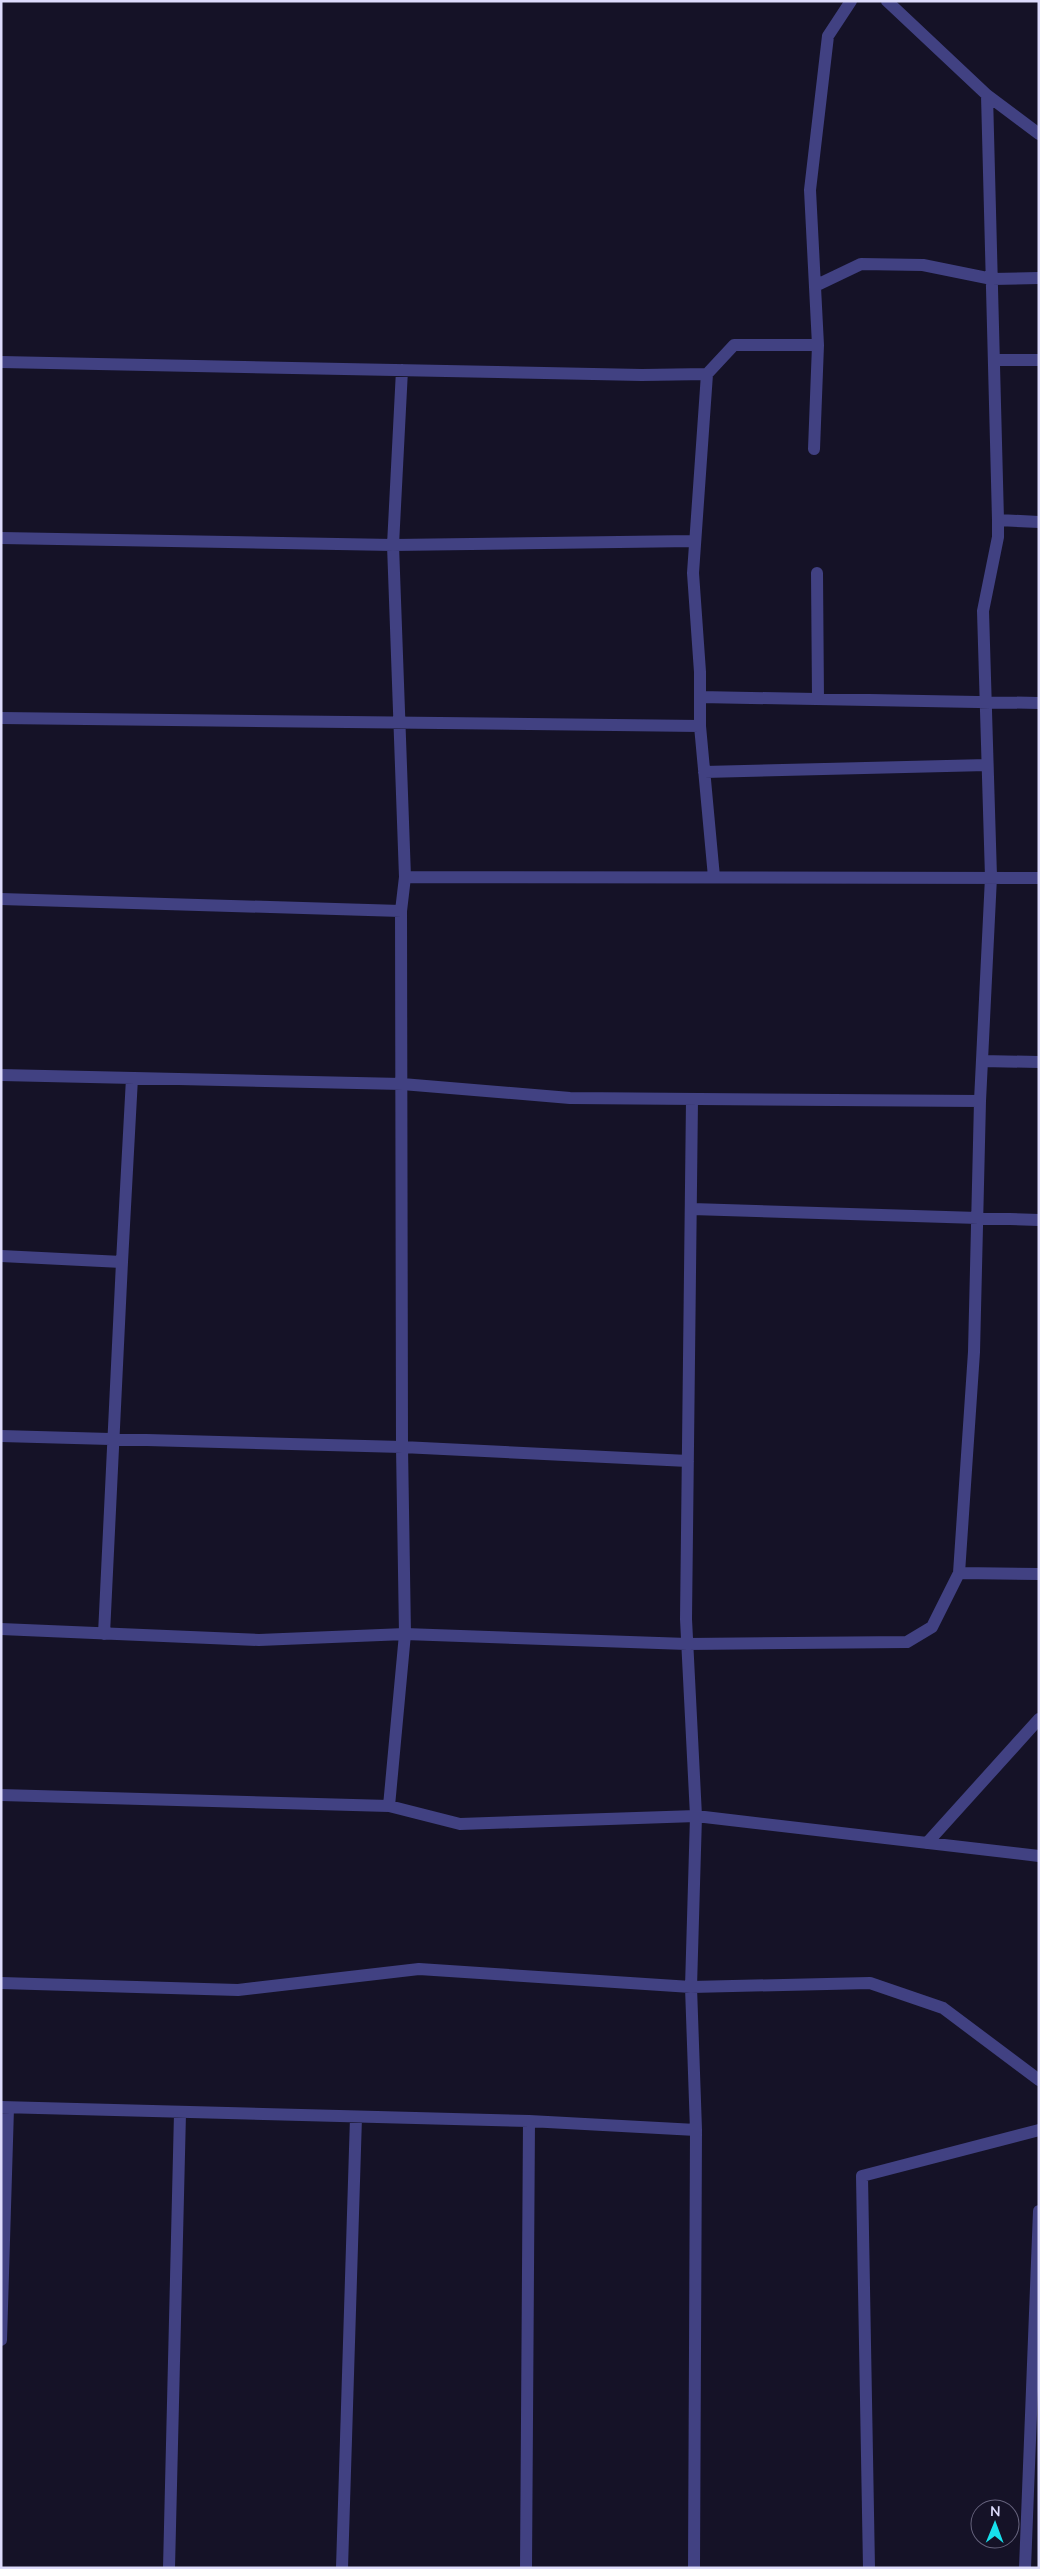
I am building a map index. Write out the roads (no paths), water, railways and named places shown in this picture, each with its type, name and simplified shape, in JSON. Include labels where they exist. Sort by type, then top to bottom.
[{"type":"street","points":[[814,449],[818,345],[810,190],[828,36],[851,1]]},
{"type":"street","points":[[887,1],[987,95],[1039,134]]},
{"type":"street","points":[[1,1630],[259,1640],[405,1634],[687,1644],[907,1642],[932,1627],[959,1573],[974,1352],[980,1101],[991,877],[983,610],[998,537],[987,95]]},
{"type":"street","points":[[815,286],[861,264],[923,265],[992,279],[1039,278]]},
{"type":"street","points":[[714,877],[700,726],[700,672],[693,573],[707,374],[734,345],[818,345]]},
{"type":"street","points":[[995,360],[1039,360]]},
{"type":"street","points":[[1,362],[707,374]]},
{"type":"street","points":[[389,1806],[405,1634],[402,1447],[401,911],[405,877],[393,545],[402,370]]},
{"type":"street","points":[[998,520],[1039,522]]},
{"type":"street","points":[[1,538],[393,545],[694,541]]},
{"type":"street","points":[[817,572],[818,699]]},
{"type":"street","points":[[700,697],[1039,703]]},
{"type":"street","points":[[1,718],[700,726]]},
{"type":"street","points":[[704,772],[988,765]]},
{"type":"street","points":[[405,877],[1039,878]]},
{"type":"street","points":[[1,899],[401,911]]},
{"type":"street","points":[[982,1061],[1039,1062]]},
{"type":"street","points":[[1,1075],[402,1084],[570,1098],[980,1101]]},
{"type":"street","points":[[104,1634],[132,1078]]},
{"type":"street","points":[[692,1099],[687,1644],[696,1816],[691,1987],[696,2130],[694,2568]]},
{"type":"street","points":[[692,1209],[1039,1220]]},
{"type":"street","points":[[1,1256],[122,1262]]},
{"type":"street","points":[[1,1436],[402,1447],[688,1461]]},
{"type":"street","points":[[959,1573],[1039,1574]]},
{"type":"street","points":[[928,1843],[1039,1719]]},
{"type":"street","points":[[1,1795],[389,1806],[460,1824],[696,1816],[1039,1856]]},
{"type":"street","points":[[1,1984],[238,1990],[419,1969],[691,1987],[870,1983],[943,2008],[1039,2080]]},
{"type":"street","points":[[1,2340],[5,2108],[529,2120],[696,2130]]},
{"type":"street","points":[[169,2568],[180,2112]]},
{"type":"street","points":[[342,2568],[356,2117]]},
{"type":"street","points":[[526,2568],[529,2120]]},
{"type":"street","points":[[869,2568],[862,2176],[1039,2130]]},
{"type":"street","points":[[1025,2568],[1039,2211]]}]
